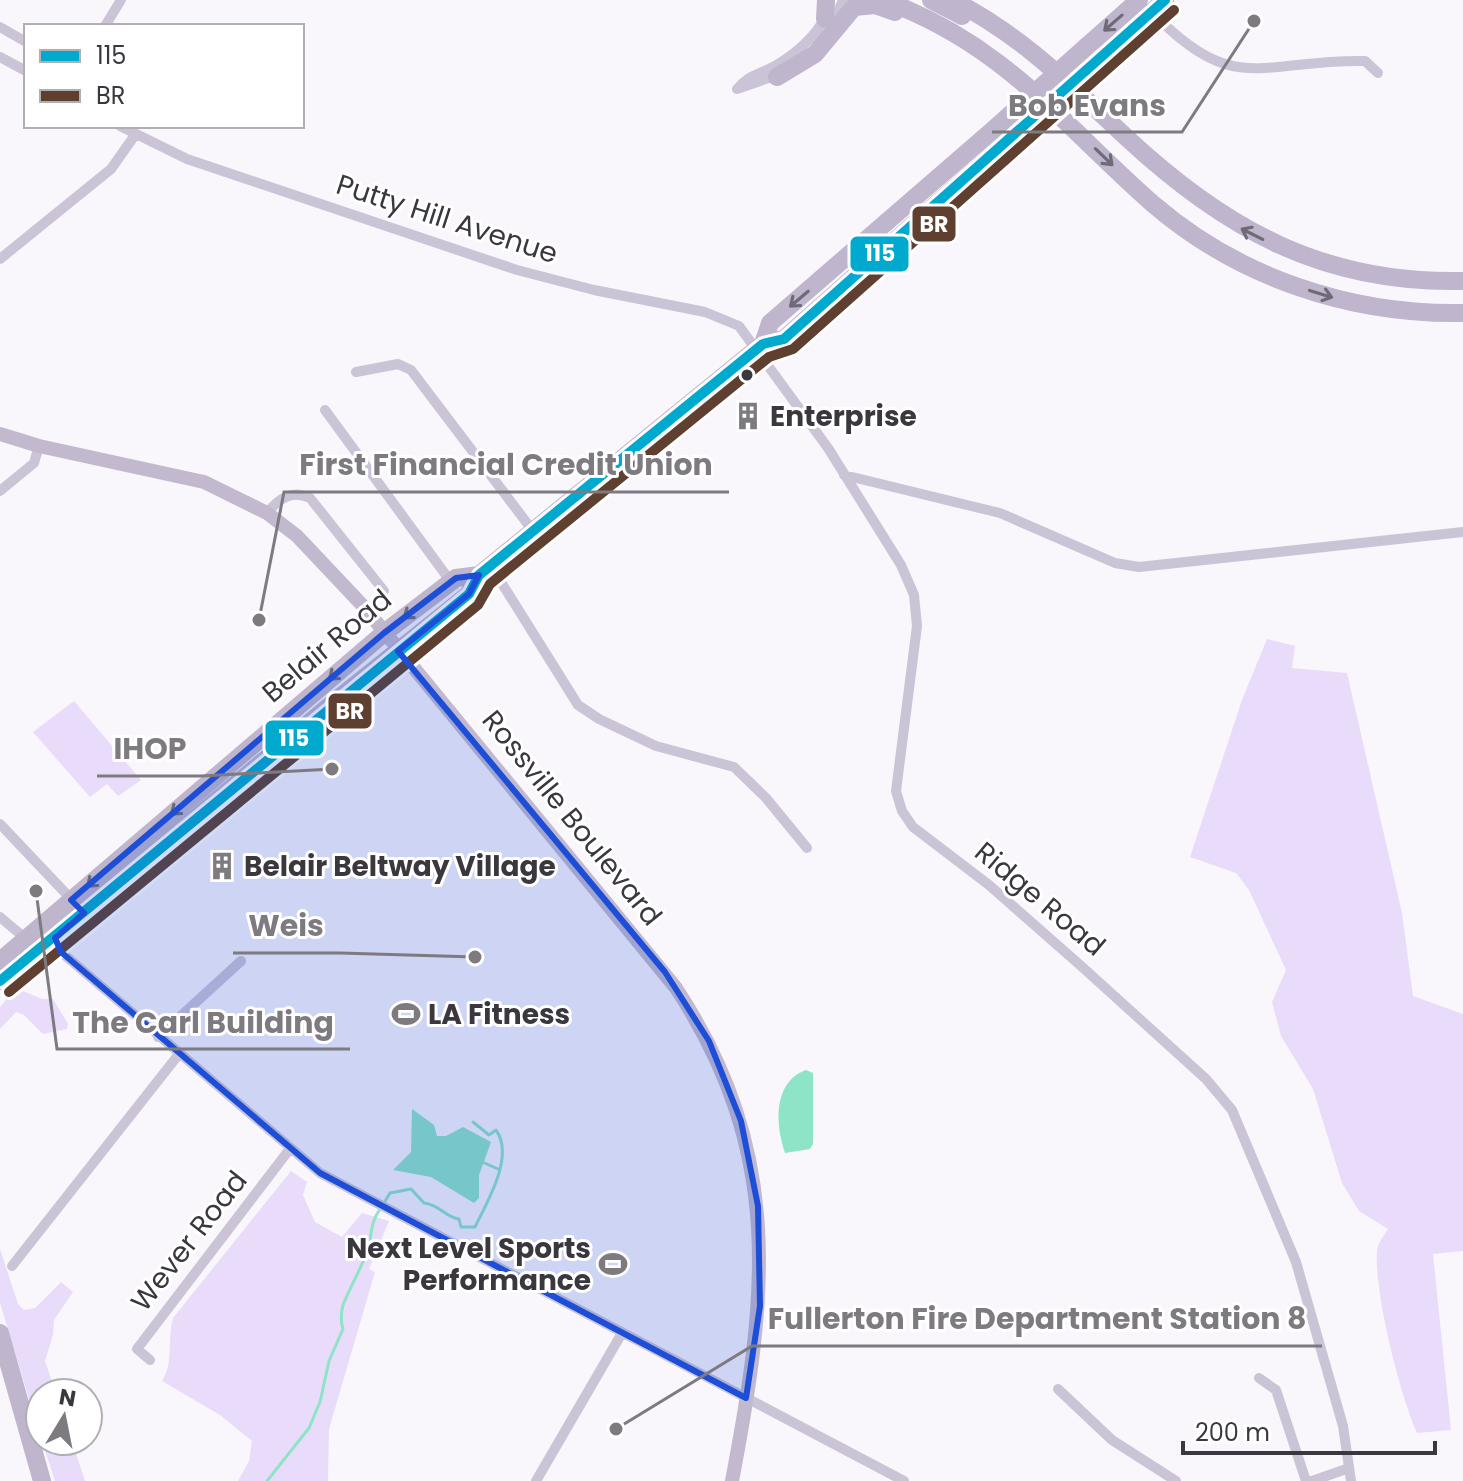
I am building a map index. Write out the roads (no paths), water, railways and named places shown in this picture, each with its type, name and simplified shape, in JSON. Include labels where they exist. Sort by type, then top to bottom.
[{"type":"highway","points":[[883,0],[957,33],[1006,66],[1153,204],[1187,230],[1239,261],[1303,289],[1356,303],[1405,311],[1463,313]]},
{"type":"highway","points":[[931,0],[1058,71]]},
{"type":"highway","points":[[952,0],[1039,55]]},
{"type":"highway","points":[[967,0],[1020,34],[1176,182],[1236,225],[1295,252],[1376,275],[1417,281],[1463,281]]},
{"type":"highway","name":"Belair Road","points":[[0,961],[26,939],[78,906],[469,594],[485,571],[760,346],[784,339],[914,224],[999,136],[1151,2]]},
{"type":"highway","points":[[777,77],[811,58],[848,11],[866,4],[924,24],[1006,66]]},
{"type":"highway","name":"Belair Road","points":[[760,346],[770,323],[969,151],[999,136]]},
{"type":"highway","points":[[914,224],[917,208],[967,163],[969,151]]},
{"type":"highway","name":"Belair Road","points":[[0,981],[55,938],[78,906],[384,633],[451,582],[485,571]]},
{"type":"highway","points":[[0,994],[55,938]]},
{"type":"highway","points":[[0,1333],[42,1481]]},
{"type":"main road","name":"Rossville Boulevard","points":[[0,434],[39,446],[185,477],[226,491],[267,513],[320,557],[665,972],[709,1041],[741,1121],[758,1206],[760,1306],[732,1481]]},
{"type":"street","points":[[106,24],[121,0]]},
{"type":"street","points":[[1151,2],[1182,43],[1218,64],[1259,69],[1321,60],[1365,61],[1378,73]]},
{"type":"street","points":[[832,4],[823,37],[795,65],[777,77],[737,89],[745,78],[774,66],[799,49],[832,4]]},
{"type":"street","points":[[0,27],[24,41]]},
{"type":"street","points":[[0,57],[24,70]]},
{"type":"street","name":"Putty Hill Avenue","points":[[123,128],[187,159],[535,275],[723,317],[739,326],[760,346]]},
{"type":"street","points":[[0,259],[111,169],[135,135]]},
{"type":"street","name":"Ridge Road","points":[[760,346],[907,575],[916,606],[896,791],[902,811],[913,827],[989,885],[1199,1072],[1225,1099],[1244,1134],[1287,1233],[1340,1414],[1351,1481]]},
{"type":"street","points":[[356,372],[398,364],[411,370],[533,531]]},
{"type":"street","points":[[325,410],[451,582]]},
{"type":"street","points":[[0,491],[34,463],[39,446]]},
{"type":"street","points":[[844,475],[1000,513],[1115,563],[1139,567],[1463,532]]},
{"type":"street","points":[[267,513],[287,495],[301,494],[310,498],[384,591]]},
{"type":"street","points":[[485,571],[578,705],[599,719],[656,746],[734,767],[766,798],[807,848]]},
{"type":"street","points":[[0,824],[78,906]]},
{"type":"street","points":[[0,917],[26,939]]},
{"type":"street","points":[[55,938],[61,952],[289,1150],[320,1173],[904,1481]]},
{"type":"street","points":[[158,1037],[241,961]]},
{"type":"street","points":[[12,1266],[179,1054]]},
{"type":"street","name":"Wever Road","points":[[150,1360],[137,1349],[289,1150]]},
{"type":"street","points":[[536,1481],[622,1333]]},
{"type":"street","points":[[1259,1378],[1276,1390],[1306,1481]]},
{"type":"street","points":[[1058,1389],[1112,1440],[1176,1481]]},
{"type":"street","points":[[1312,1481],[1349,1468]]},
{"type":"waterway","points":[[384,1203],[390,1193],[411,1189],[424,1203],[459,1219],[461,1227],[475,1227],[497,1179],[502,1153],[496,1130],[489,1135],[473,1122]]},
{"type":"waterway","points":[[480,1161],[498,1169]]},
{"type":"waterway","points":[[267,1481],[309,1428],[320,1402],[329,1361],[343,1329],[343,1305],[364,1259],[373,1222],[380,1209]]},
{"type":"place","name":"Bob Evans","points":[[1254,21]]},
{"type":"place","name":"Enterprise","points":[[748,416]]},
{"type":"place","name":"First Financial Credit Union","points":[[259,620]]},
{"type":"place","name":"IHOP","points":[[332,769]]},
{"type":"place","name":"Belair Beltway Village","points":[[222,866]]},
{"type":"place","name":"The Carl Building","points":[[36,891]]},
{"type":"place","name":"Weis","points":[[475,957]]},
{"type":"place","name":"LA Fitness","points":[[406,1014]]},
{"type":"place","name":"Next Level Sports Performance","points":[[613,1264]]},
{"type":"place","name":"Fullerton Fire Department Station 8","points":[[616,1429]]}]
